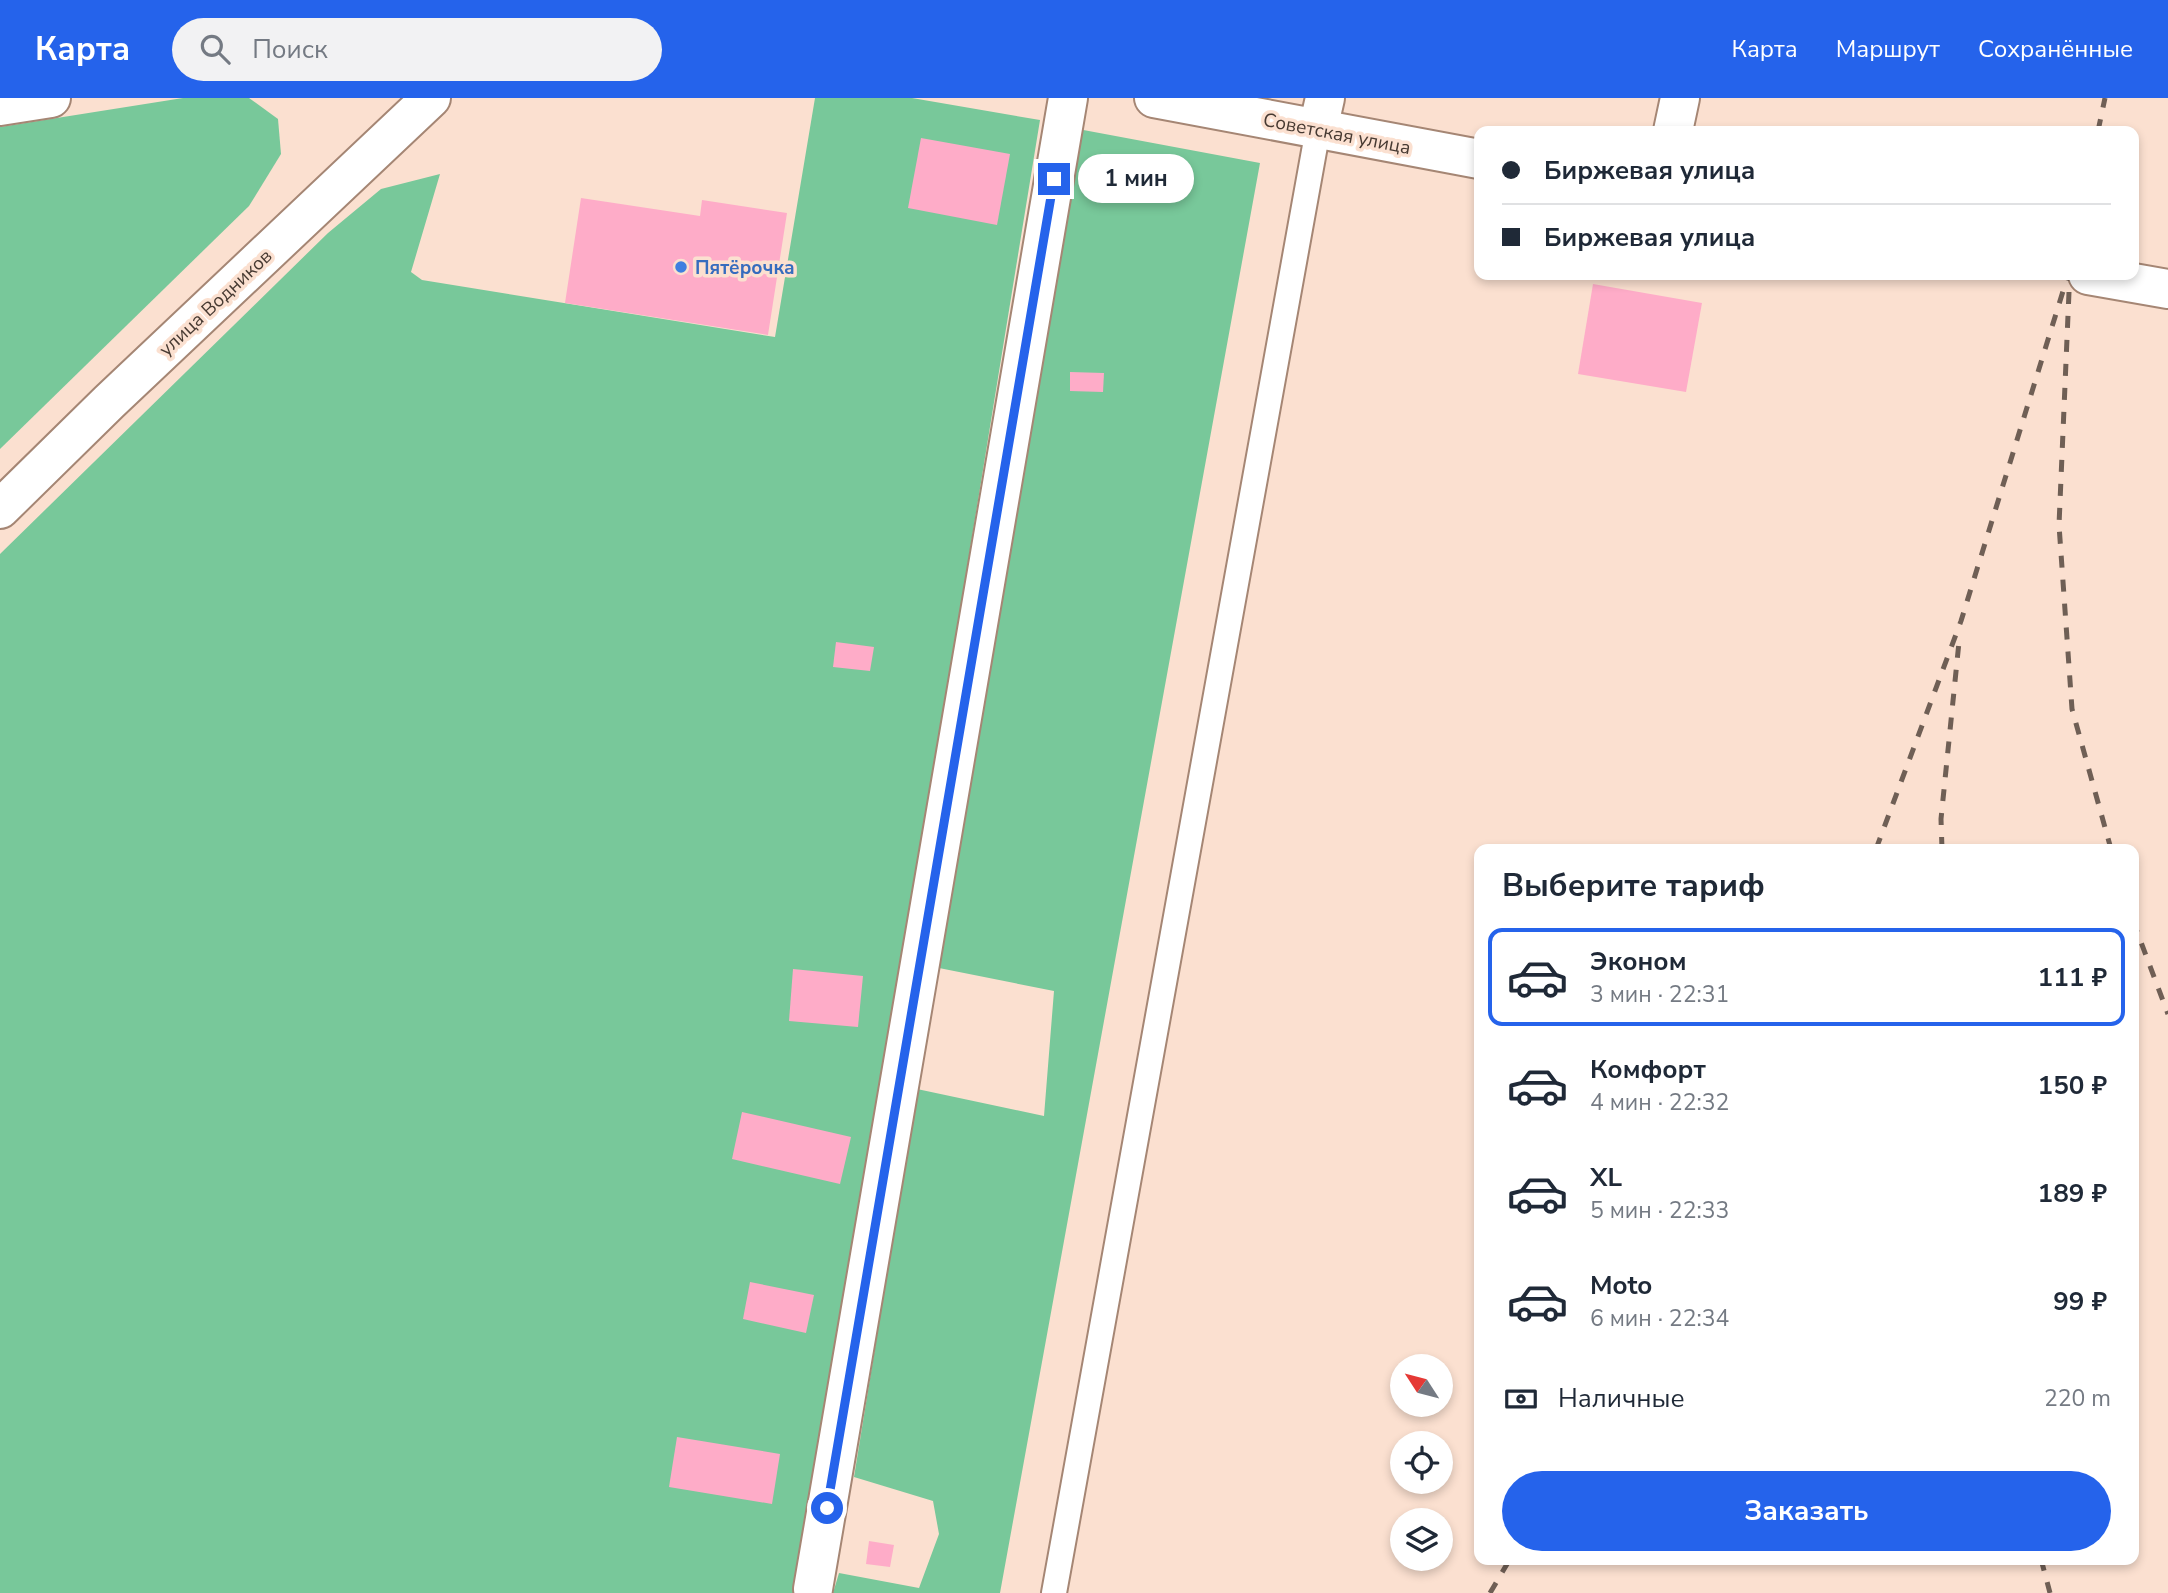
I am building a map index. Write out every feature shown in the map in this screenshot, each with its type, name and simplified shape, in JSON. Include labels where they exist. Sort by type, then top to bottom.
[{"type":"street","points":[[0,106],[51,98]]},
{"type":"street","name":"улица Водников","points":[[0,509],[109,402],[431,98]]},
{"type":"street","points":[[813,1589],[1068,98]]},
{"type":"street","name":"Советская улица","points":[[1154,98],[1322,114],[1474,158]]},
{"type":"street","points":[[1673,126],[1680,98]]},
{"type":"street","points":[[2117,280],[2168,289]]},
{"type":"lane","points":[[1054,1593],[1322,114]]},
{"type":"green space","points":[[183,98],[249,98],[278,119],[281,154],[249,206],[0,449],[0,127]]},
{"type":"green space","points":[[815,98],[912,98],[1040,120],[800,1593],[0,1593],[0,554],[328,233],[381,189],[440,174],[411,272],[422,280],[775,337]]},
{"type":"green space","points":[[1078,129],[1260,163],[1000,1593],[833,1593],[839,1573],[919,1588],[939,1534],[933,1501],[854,1477],[917,1089],[1044,1116],[1054,991],[939,968]]},
{"type":"building","points":[[921,138],[1010,154],[997,225],[908,208]]},
{"type":"building","points":[[581,198],[700,216],[702,200],[787,213],[768,335],[565,303]]},
{"type":"building","points":[[1593,284],[1702,303],[1686,392],[1578,374]]},
{"type":"building","points":[[1070,372],[1104,373],[1103,392],[1070,391]]},
{"type":"building","points":[[836,642],[874,647],[870,671],[833,667]]},
{"type":"building","points":[[793,969],[863,976],[858,1027],[789,1021]]},
{"type":"building","points":[[742,1112],[851,1137],[840,1184],[732,1159]]},
{"type":"building","points":[[750,1282],[814,1295],[806,1333],[743,1319]]},
{"type":"building","points":[[677,1437],[780,1454],[772,1504],[669,1487]]},
{"type":"building","points":[[869,1541],[894,1545],[890,1567],[866,1564]]},
{"type":"railway","points":[[2099,126],[2105,98]]},
{"type":"railway","points":[[1878,844],[1961,621],[2066,280]]},
{"type":"railway","points":[[2069,292],[2059,525],[2072,709],[2110,844]]},
{"type":"railway","points":[[1942,844],[1941,819],[1959,642]]},
{"type":"railway","points":[[2139,937],[2168,1014]]},
{"type":"railway","points":[[1490,1593],[1506,1565]]},
{"type":"railway","points":[[2043,1565],[2050,1593]]},
{"type":"place","name":"Пятёрочка","points":[[681,267]]},
{"type":"route","points":[[827,1508],[1054,179]]}]
